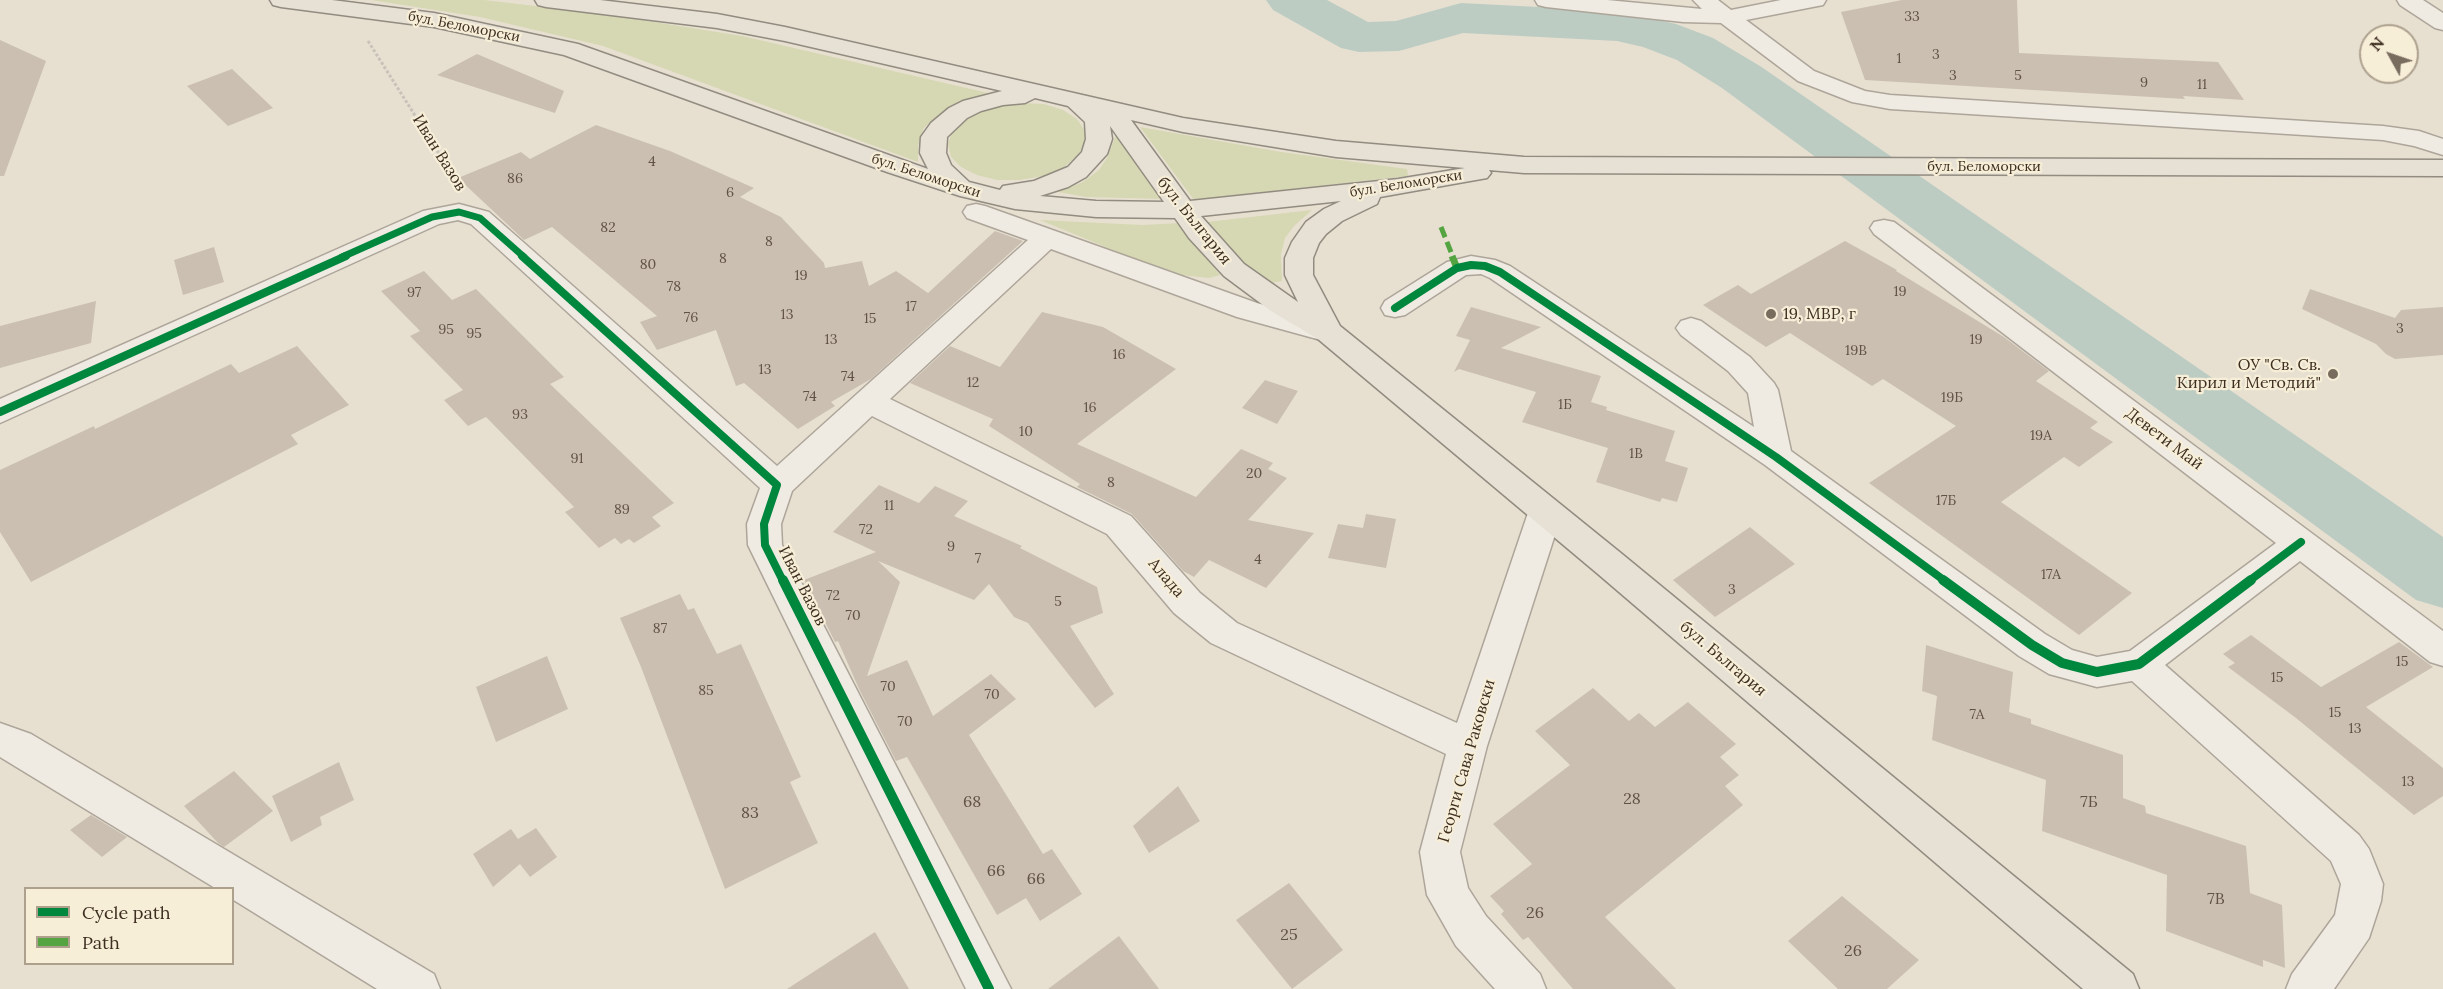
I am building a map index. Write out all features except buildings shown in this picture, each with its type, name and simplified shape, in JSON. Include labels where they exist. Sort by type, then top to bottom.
[{"type":"main road","name":"бул. Беломорски","points":[[281,0],[434,20],[570,50],[621,66],[973,198],[1058,206],[1183,210],[1398,188],[1524,165]]},
{"type":"main road","name":"бул. Беломорски","points":[[546,0],[717,21],[1183,125],[1297,144],[1524,165],[2443,168]]},
{"type":"main road","points":[[1048,96],[1018,96],[987,102],[958,113],[940,128],[934,137],[933,153],[940,168],[973,198],[1039,188],[1077,172],[1088,162],[1098,146],[1099,130],[1090,112],[1077,102]]},
{"type":"main road","name":"бул. България","points":[[1110,109],[1183,210],[1216,252],[1234,270],[1281,304],[1328,332],[1545,513],[1610,564],[2117,989]]},
{"type":"main road","name":"бул. България","points":[[1328,332],[1299,275],[1299,258],[1306,242],[1316,228],[1333,215],[1398,188]]},
{"type":"street","points":[[1546,0],[1683,15],[1728,17],[1815,0]]},
{"type":"street","points":[[1704,0],[1806,76],[1841,91],[1890,102],[2383,133],[2419,139],[2443,147]]},
{"type":"street","points":[[2408,0],[2443,22]]},
{"type":"street","points":[[973,198],[1047,238],[1247,310],[1328,332]]},
{"type":"street","points":[[0,412],[432,217],[459,212],[480,218],[777,485],[1047,238]]},
{"type":"street","name":"Девети Май","points":[[1884,228],[2443,651]]},
{"type":"street","points":[[1395,308],[1457,268],[1471,265],[1500,272],[1776,457],[2032,645],[2062,663],[2097,672],[2139,664],[2301,542]]},
{"type":"street","points":[[1691,328],[1739,364],[1763,390],[1776,457]]},
{"type":"street","name":"Алада","points":[[869,402],[1119,525],[1187,603],[1224,633],[1468,746]]},
{"type":"street","name":"Иван Вазов","points":[[777,485],[764,524],[765,545],[989,989]]},
{"type":"street","name":"Георги Сава Раковски","points":[[1524,989],[1471,931],[1448,895],[1440,852],[1468,746],[1545,513]]},
{"type":"street","points":[[2139,664],[2345,848],[2354,863],[2362,884],[2354,924],[2308,989]]},
{"type":"street","points":[[0,740],[17,746],[418,989]]},
{"type":"green space","points":[[371,0],[484,0],[604,14],[742,36],[988,93],[962,102],[941,113],[924,128],[918,146],[918,162],[603,46],[480,17]]},
{"type":"green space","points":[[1044,104],[1063,110],[1077,119],[1085,131],[1085,144],[1077,156],[1063,168],[1043,176],[1020,180],[997,180],[977,175],[961,167],[951,157],[948,144],[952,132],[963,120],[979,111],[1000,105]]},
{"type":"green space","points":[[1140,127],[1281,152],[1407,169],[1408,176],[1194,200]]},
{"type":"green space","points":[[1116,135],[1163,199],[1086,197],[1058,192],[1083,182],[1099,170],[1107,158]]},
{"type":"green space","points":[[1312,210],[1294,226],[1285,238],[1281,254],[1282,281],[1271,283],[1244,268],[1207,222]]},
{"type":"green space","points":[[1040,220],[1143,225],[1180,223],[1220,275],[1209,278],[1171,274]]},
{"type":"waterway","points":[[1290,0],[1359,37],[1399,36],[1461,18],[1617,26],[1658,35],[1695,49],[1741,77],[2443,578]]},
{"type":"marked path","points":[[1441,227],[1457,268]]},
{"type":"cycle path","points":[[0,412],[432,217],[459,212],[480,218],[777,485],[764,524],[765,545],[989,989]]},
{"type":"cycle path","points":[[1395,308],[1457,268],[1471,265],[1485,266],[1500,272],[1776,457],[2032,645],[2062,663],[2097,672],[2139,664],[2301,542]]},
{"type":"place","name":"19, МВР, г","points":[[1771,314]]},
{"type":"place","name":"ОУ \"Св. Св. Кирил и Методий\"","points":[[2333,374]]}]
